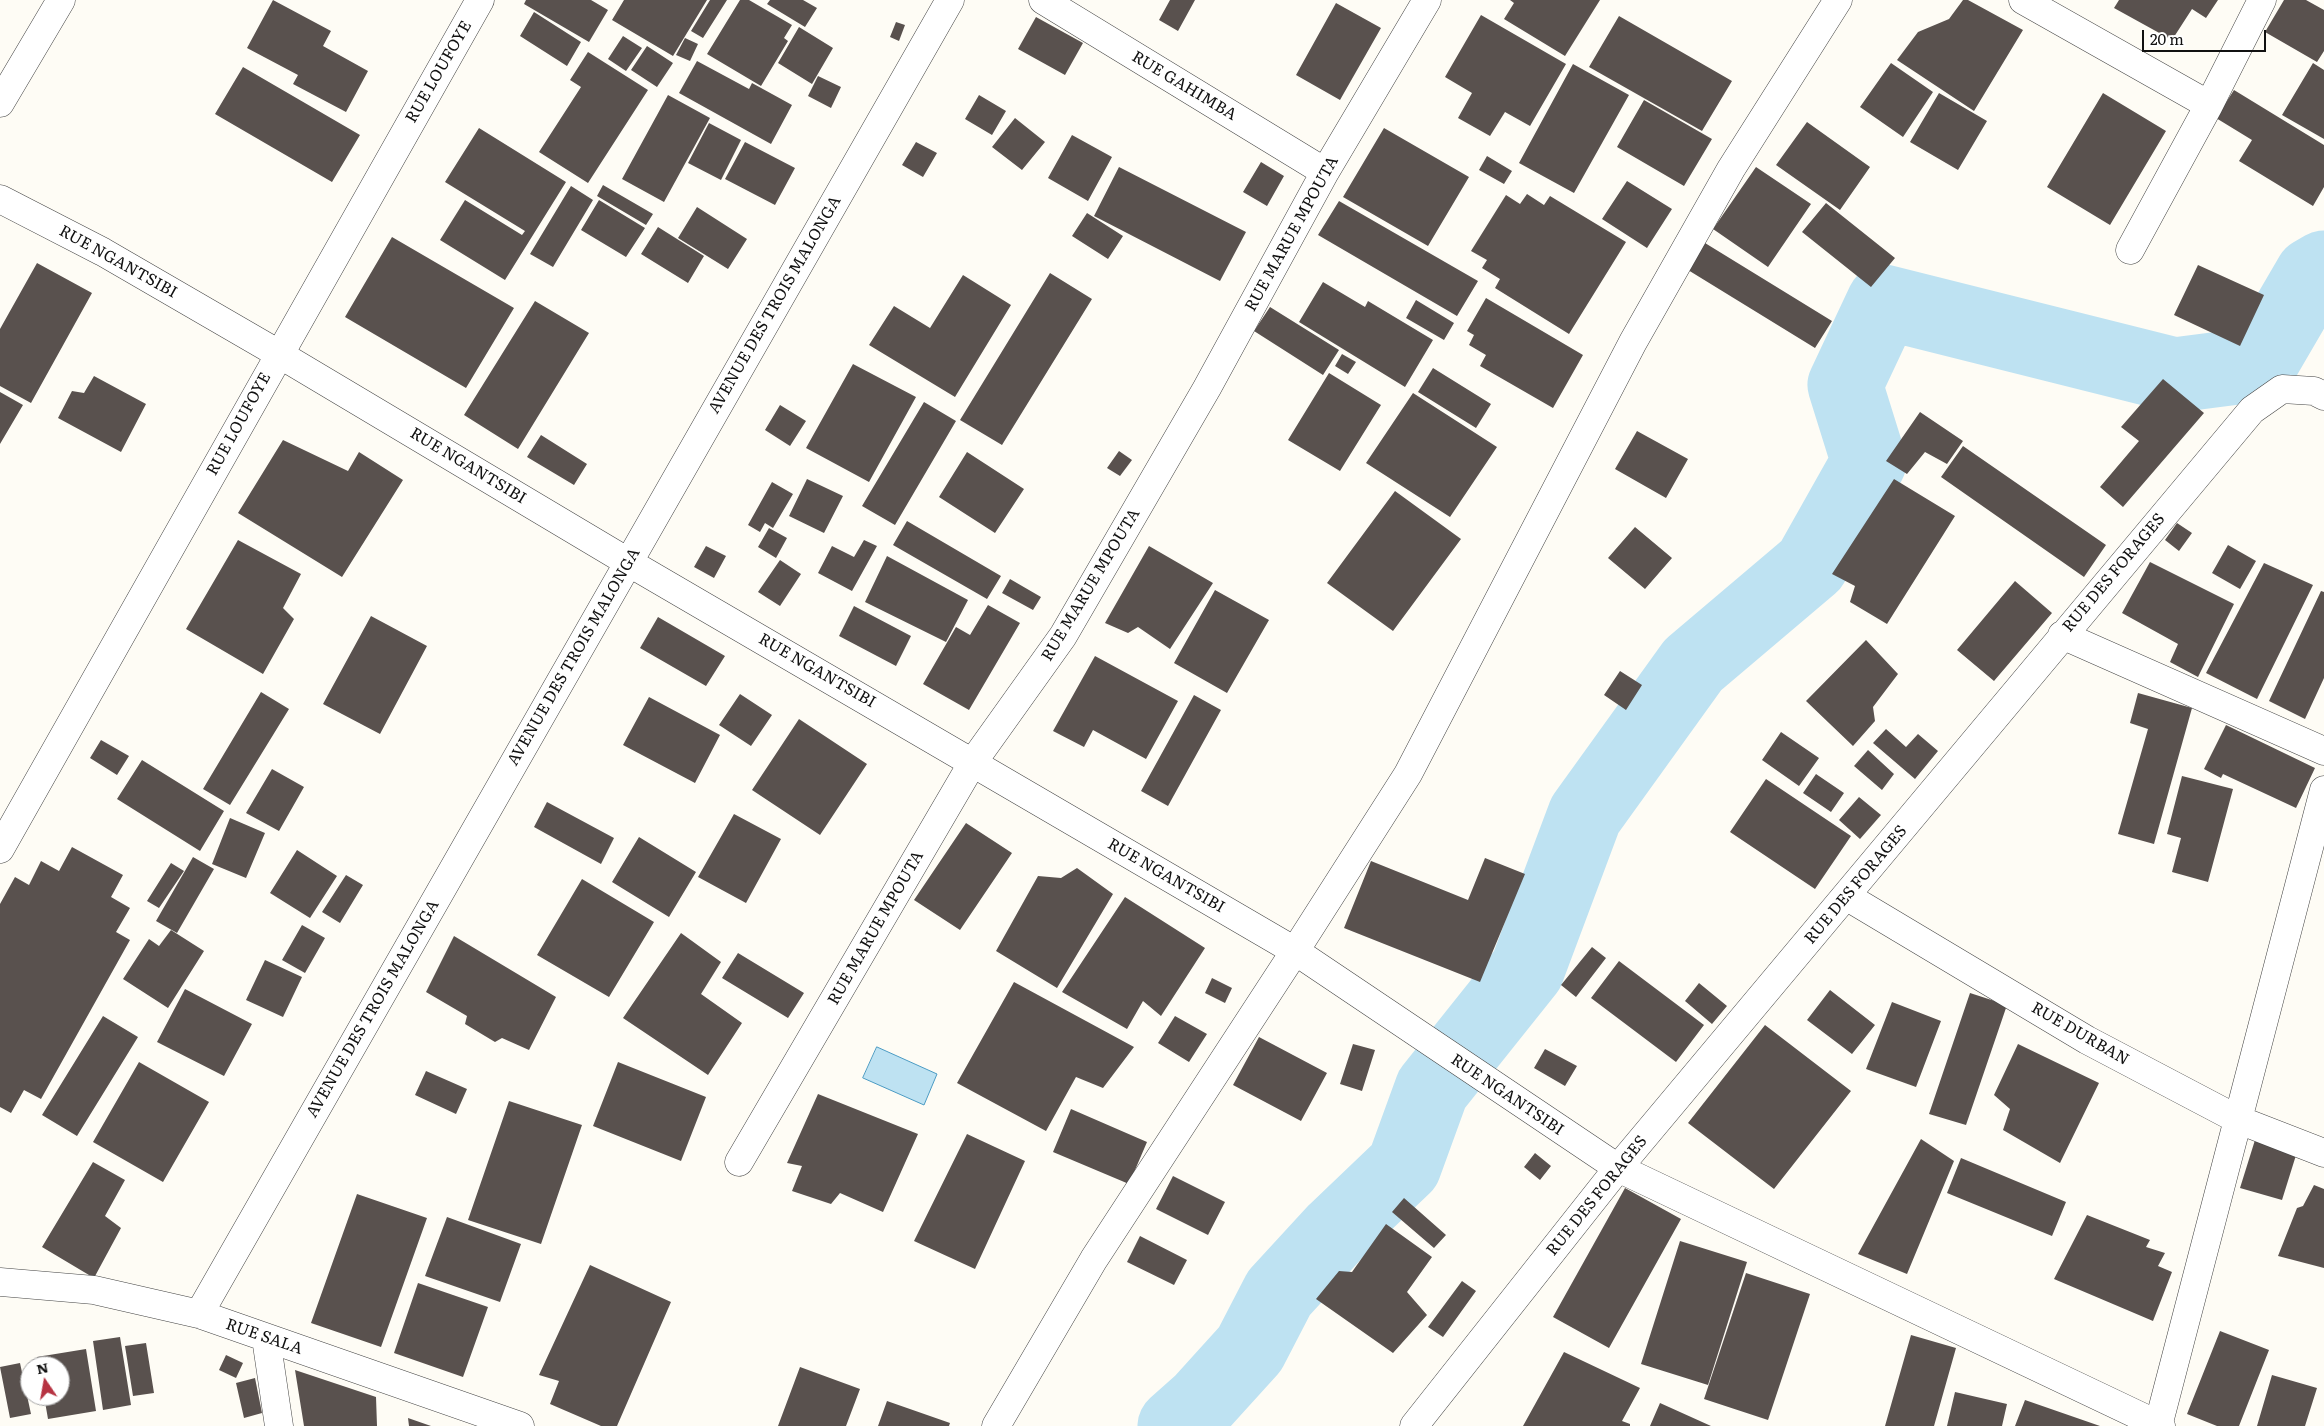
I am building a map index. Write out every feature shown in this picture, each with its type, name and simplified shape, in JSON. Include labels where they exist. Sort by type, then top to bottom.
[{"type":"street","points":[[0,103],[61,0]]},
{"type":"street","name":"RUE LOUFOYE","points":[[0,849],[278,354],[480,0]]},
{"type":"street","name":"AVENUE DES TROIS MALONGA","points":[[199,1314],[950,0]]},
{"type":"street","name":"RUE GAHIMBA","points":[[1043,0],[1326,172]]},
{"type":"street","name":"RUE MARUE MPOUTA","points":[[739,1162],[973,762],[1064,636],[1207,388],[1326,172],[1427,0]]},
{"type":"street","points":[[996,1426],[1094,1259],[1408,774],[1634,342],[1730,169],[1838,0]]},
{"type":"street","points":[[2023,0],[2209,105]]},
{"type":"street","points":[[2130,250],[2209,105],[2262,0]]},
{"type":"street","name":"RUE NGANTSIBI","points":[[0,199],[103,252],[628,562],[1295,951],[1618,1168],[2159,1425]]},
{"type":"street","name":"RUE DES FORAGES","points":[[1414,1426],[1618,1168],[2252,410],[2282,388],[2314,392],[2324,396]]},
{"type":"street","points":[[2062,635],[2324,751]]},
{"type":"street","points":[[2159,1425],[2239,1120],[2284,937],[2324,790]]},
{"type":"street","name":"RUE DURBAN","points":[[1846,896],[2087,1040],[2239,1120],[2324,1153]]},
{"type":"street","name":"RUE SALA","points":[[0,1282],[94,1290],[199,1314],[520,1426]]},
{"type":"street","points":[[266,1338],[279,1426]]},
{"type":"water","points":[[877,1047],[937,1074],[924,1105],[863,1078]]},
{"type":"building","points":[[273,0],[331,31],[323,46],[368,71],[346,112],[293,84],[298,75],[247,48]]},
{"type":"building","points":[[526,0],[591,0],[608,10],[589,42],[524,4]]},
{"type":"building","points":[[624,0],[707,0],[673,56],[612,20]]},
{"type":"building","points":[[710,0],[727,0],[703,38],[691,31]]},
{"type":"building","points":[[740,0],[749,0],[792,25],[784,38],[788,41],[761,86],[707,54]]},
{"type":"building","points":[[770,0],[803,0],[817,8],[805,27],[767,4]]},
{"type":"building","points":[[1170,0],[1195,0],[1178,31],[1159,20]]},
{"type":"building","points":[[1510,0],[1600,0],[1565,56],[1504,19],[1514,3]]},
{"type":"building","points":[[1963,0],[1968,0],[2023,30],[1974,111],[1897,60],[1918,32],[1949,19]]},
{"type":"building","points":[[2119,0],[2218,0],[2206,18],[2192,9],[2172,40],[2114,8]]},
{"type":"building","points":[[2284,0],[2306,0],[2324,10],[2324,51],[2317,62],[2265,32]]},
{"type":"building","points":[[1336,3],[1381,28],[1340,100],[1296,75]]},
{"type":"building","points":[[534,12],[581,42],[567,66],[520,36]]},
{"type":"building","points":[[1481,15],[1566,64],[1530,126],[1505,112],[1490,136],[1458,118],[1472,93],[1445,77]]},
{"type":"building","points":[[1619,16],[1732,81],[1702,131],[1589,67]]},
{"type":"building","points":[[1036,17],[1083,43],[1065,75],[1018,49]]},
{"type":"building","points":[[896,22],[905,25],[899,41],[890,37]]},
{"type":"building","points":[[799,27],[833,48],[812,84],[778,63]]},
{"type":"building","points":[[623,36],[642,48],[626,71],[608,59]]},
{"type":"building","points":[[685,38],[698,44],[690,61],[676,55]]},
{"type":"building","points":[[647,46],[673,63],[657,87],[631,70]]},
{"type":"building","points":[[588,52],[648,90],[588,183],[539,152],[581,87],[570,80]]},
{"type":"building","points":[[697,61],[749,89],[752,83],[792,105],[771,144],[679,93]]},
{"type":"building","points":[[1891,63],[1933,92],[1903,137],[1860,107]]},
{"type":"building","points":[[2313,63],[2324,70],[2324,139],[2282,115]]},
{"type":"building","points":[[1573,64],[1629,95],[1574,193],[1519,163]]},
{"type":"building","points":[[243,67],[360,135],[332,182],[215,114]]},
{"type":"building","points":[[818,76],[841,87],[831,108],[808,96]]},
{"type":"building","points":[[2234,90],[2324,145],[2324,187],[2313,206],[2239,161],[2252,140],[2216,118]]},
{"type":"building","points":[[1939,93],[1987,121],[1958,170],[1910,142]]},
{"type":"building","points":[[2103,93],[2166,131],[2110,225],[2047,187]]},
{"type":"building","points":[[668,95],[710,118],[664,202],[622,179]]},
{"type":"building","points":[[979,95],[1006,111],[992,135],[965,119]]},
{"type":"building","points":[[1644,100],[1712,139],[1684,186],[1617,147]]},
{"type":"building","points":[[1015,118],[1045,142],[1022,170],[992,147]]},
{"type":"building","points":[[1807,122],[1870,167],[1840,210],[1776,165]]},
{"type":"building","points":[[709,123],[741,140],[721,180],[688,163]]},
{"type":"building","points":[[479,128],[566,182],[505,280],[440,240],[465,200],[522,235],[525,231],[445,182]]},
{"type":"building","points":[[1384,128],[1469,177],[1428,246],[1343,197]]},
{"type":"building","points":[[1072,135],[1112,157],[1088,201],[1048,178]]},
{"type":"building","points":[[745,142],[795,168],[775,205],[725,179]]},
{"type":"building","points":[[916,142],[937,153],[923,177],[902,165]]},
{"type":"building","points":[[1487,156],[1512,171],[1504,184],[1479,170]]},
{"type":"building","points":[[1261,162],[1284,176],[1267,206],[1243,192]]},
{"type":"building","points":[[1119,167],[1246,232],[1220,281],[1094,216]]},
{"type":"building","points":[[1756,167],[1811,204],[1768,267],[1713,229]]},
{"type":"building","points":[[1627,181],[1672,209],[1647,248],[1602,219]]},
{"type":"building","points":[[603,185],[653,214],[646,225],[597,196]]},
{"type":"building","points":[[571,186],[593,200],[553,267],[530,254]]},
{"type":"building","points":[[1527,194],[1544,205],[1550,196],[1626,242],[1569,334],[1495,288],[1500,279],[1482,268],[1487,260],[1471,251],[1506,195],[1520,204]]},
{"type":"building","points":[[599,200],[645,228],[626,257],[581,230]]},
{"type":"building","points":[[1339,201],[1478,281],[1457,316],[1318,235]]},
{"type":"building","points":[[1826,203],[1895,258],[1871,287],[1802,232]]},
{"type":"building","points":[[697,207],[747,239],[728,269],[678,238]]},
{"type":"building","points":[[1087,213],[1123,236],[1108,259],[1072,236]]},
{"type":"building","points":[[658,227],[704,256],[688,283],[641,254]]},
{"type":"building","points":[[392,237],[514,308],[466,388],[345,317]]},
{"type":"building","points":[[1705,243],[1832,321],[1815,348],[1688,270]]},
{"type":"building","points":[[37,263],[92,293],[31,403],[0,386],[0,329]]},
{"type":"building","points":[[2198,265],[2264,295],[2240,346],[2174,315]]},
{"type":"building","points":[[1050,273],[1092,299],[1002,445],[960,420]]},
{"type":"building","points":[[963,275],[1011,305],[955,397],[869,345],[894,306],[930,328]]},
{"type":"building","points":[[1323,282],[1365,307],[1368,301],[1433,340],[1405,387],[1299,322]]},
{"type":"building","points":[[1486,298],[1583,355],[1553,408],[1480,366],[1486,355],[1469,345],[1474,335],[1467,331]]},
{"type":"building","points":[[1416,300],[1454,323],[1444,340],[1406,318]]},
{"type":"building","points":[[535,301],[589,333],[518,449],[464,415]]},
{"type":"building","points":[[1270,307],[1339,350],[1323,375],[1254,331]]},
{"type":"building","points":[[1342,354],[1356,362],[1348,374],[1335,366]]},
{"type":"building","points":[[853,364],[916,397],[869,482],[806,448]]},
{"type":"building","points":[[1433,368],[1491,404],[1476,428],[1418,392]]},
{"type":"building","points":[[1329,373],[1381,405],[1340,471],[1288,440]]},
{"type":"building","points":[[94,376],[146,404],[121,452],[58,418],[72,391],[84,393]]},
{"type":"building","points":[[2163,379],[2204,413],[2123,507],[2100,487],[2139,441],[2121,427]]},
{"type":"building","points":[[0,392],[23,405],[0,444]]},
{"type":"building","points":[[1413,393],[1497,447],[1450,517],[1366,463]]},
{"type":"building","points":[[924,402],[956,421],[895,525],[862,506]]},
{"type":"building","points":[[780,405],[806,421],[790,446],[765,430]]},
{"type":"building","points":[[1920,412],[1963,441],[1947,464],[1925,452],[1907,474],[1886,461]]},
{"type":"building","points":[[1637,431],[1688,459],[1666,498],[1615,469]]},
{"type":"building","points":[[541,435],[587,464],[574,485],[527,457]]},
{"type":"building","points":[[283,440],[348,471],[359,452],[403,480],[342,577],[238,513]]},
{"type":"building","points":[[1963,446],[2106,545],[2084,577],[1941,477]]},
{"type":"building","points":[[1119,451],[1132,460],[1120,476],[1107,468]]},
{"type":"building","points":[[967,452],[1024,489],[995,533],[939,497]]},
{"type":"building","points":[[807,479],[843,496],[824,533],[789,516]]},
{"type":"building","points":[[1894,479],[1955,516],[1887,624],[1850,602],[1855,586],[1832,574]]},
{"type":"building","points":[[772,482],[793,494],[773,528],[765,523],[760,532],[748,525]]},
{"type":"building","points":[[1395,491],[1461,539],[1393,631],[1327,583]]},
{"type":"building","points":[[907,521],[1001,576],[987,599],[893,545]]},
{"type":"building","points":[[2177,523],[2192,533],[2179,551],[2165,540]]},
{"type":"building","points":[[1635,527],[1672,558],[1645,589],[1608,558]]},
{"type":"building","points":[[769,528],[787,538],[776,558],[758,547]]},
{"type":"building","points":[[238,540],[301,574],[283,608],[294,619],[263,674],[186,629]]},
{"type":"building","points":[[864,540],[877,546],[852,591],[818,573],[832,546],[854,557]]},
{"type":"building","points":[[2228,545],[2256,561],[2240,589],[2212,573]]},
{"type":"building","points":[[706,546],[726,556],[714,578],[694,567]]},
{"type":"building","points":[[1149,546],[1213,583],[1170,649],[1138,627],[1128,633],[1105,623]]},
{"type":"building","points":[[887,556],[968,600],[946,642],[865,602]]},
{"type":"building","points":[[780,560],[801,574],[780,606],[758,592]]},
{"type":"building","points":[[2150,562],[2234,604],[2198,677],[2170,662],[2178,644],[2122,613]]},
{"type":"building","points":[[2264,563],[2313,585],[2257,699],[2206,673]]},
{"type":"building","points":[[1010,579],[1041,597],[1033,610],[1002,593]]},
{"type":"building","points":[[2015,581],[2052,613],[1994,681],[1957,650]]},
{"type":"building","points":[[1215,590],[1269,620],[1227,693],[1174,663]]},
{"type":"building","points":[[2321,591],[2324,592],[2324,678],[2305,719],[2269,701]]},
{"type":"building","points":[[988,605],[1020,623],[969,710],[923,684],[956,627],[970,635]]},
{"type":"building","points":[[854,606],[911,636],[896,666],[839,636]]},
{"type":"building","points":[[371,616],[427,646],[380,734],[323,704]]},
{"type":"building","points":[[658,617],[725,656],[706,686],[640,648]]},
{"type":"building","points":[[1866,640],[1898,674],[1873,707],[1875,721],[1853,746],[1806,701]]},
{"type":"building","points":[[1095,656],[1178,701],[1146,759],[1093,730],[1084,747],[1053,731]]},
{"type":"building","points":[[1620,671],[1642,685],[1626,710],[1604,695]]},
{"type":"building","points":[[261,692],[289,709],[230,805],[203,789]]},
{"type":"building","points":[[2138,693],[2192,708],[2154,844],[2118,834],[2148,729],[2130,723]]},
{"type":"building","points":[[740,694],[772,715],[751,746],[719,725]]},
{"type":"building","points":[[1194,695],[1221,710],[1168,806],[1141,791]]},
{"type":"building","points":[[649,697],[720,735],[695,783],[623,745]]},
{"type":"building","points":[[799,719],[867,764],[820,835],[752,790]]},
{"type":"building","points":[[2226,725],[2315,768],[2296,808],[2223,774],[2221,778],[2204,769]]},
{"type":"building","points":[[1886,729],[1906,747],[1918,734],[1938,751],[1915,779],[1873,743]]},
{"type":"building","points":[[1781,732],[1819,758],[1799,786],[1762,760]]},
{"type":"building","points":[[101,740],[129,756],[117,775],[90,758]]},
{"type":"building","points":[[1868,750],[1894,774],[1882,790],[1854,766]]},
{"type":"building","points":[[142,760],[224,811],[200,851],[117,799]]},
{"type":"building","points":[[272,769],[304,787],[279,831],[246,813]]},
{"type":"building","points":[[1816,774],[1844,793],[1831,812],[1803,793]]},
{"type":"building","points":[[2182,776],[2233,789],[2208,882],[2172,872],[2181,838],[2167,834]]},
{"type":"building","points":[[1766,779],[1851,836],[1815,889],[1730,832]]},
{"type":"building","points":[[1859,797],[1881,815],[1860,839],[1839,820]]},
{"type":"building","points":[[547,802],[614,838],[601,864],[534,827]]},
{"type":"building","points":[[734,814],[781,839],[746,903],[698,877]]},
{"type":"building","points":[[230,818],[265,833],[246,878],[212,864]]},
{"type":"building","points":[[966,823],[1012,853],[960,930],[914,900]]},
{"type":"building","points":[[639,837],[696,872],[669,917],[612,882]]},
{"type":"building","points":[[72,847],[123,875],[111,897],[130,908],[116,932],[130,940],[41,1099],[24,1090],[11,1113],[0,1107],[0,904],[15,877],[29,885],[41,861],[59,871]]},
{"type":"building","points":[[297,850],[337,876],[310,918],[270,893]]},
{"type":"building","points":[[193,857],[214,869],[177,933],[156,921]]},
{"type":"building","points":[[1485,858],[1525,874],[1480,982],[1344,928],[1371,861],[1468,900]]},
{"type":"building","points":[[171,863],[184,871],[159,908],[147,901]]},
{"type":"building","points":[[1077,868],[1113,894],[1057,988],[996,951],[1038,876],[1061,878]]},
{"type":"building","points":[[346,875],[363,885],[340,923],[322,912]]},
{"type":"building","points":[[582,879],[654,922],[609,997],[537,955]]},
{"type":"building","points":[[1125,897],[1205,948],[1161,1016],[1143,1001],[1127,1029],[1062,992]]},
{"type":"building","points":[[302,925],[325,938],[305,973],[282,960]]},
{"type":"building","points":[[171,930],[204,951],[168,1008],[123,979],[149,939],[159,946]]},
{"type":"building","points":[[681,933],[721,962],[701,994],[742,1023],[708,1075],[623,1018]]},
{"type":"building","points":[[454,936],[556,997],[529,1050],[502,1038],[495,1042],[465,1024],[467,1016],[426,992]]},
{"type":"building","points":[[1592,947],[1606,958],[1576,997],[1561,985]]},
{"type":"building","points":[[738,953],[804,993],[788,1018],[722,978]]},
{"type":"building","points":[[265,960],[302,977],[283,1017],[246,1000]]},
{"type":"building","points":[[1619,961],[1704,1025],[1676,1062],[1591,998]]},
{"type":"building","points":[[1212,978],[1232,988],[1225,1003],[1205,993]]},
{"type":"building","points":[[1014,982],[1134,1047],[1103,1088],[1076,1077],[1046,1131],[957,1083]]},
{"type":"building","points":[[1699,983],[1727,1006],[1712,1024],[1685,1001]]},
{"type":"building","points":[[185,989],[252,1024],[224,1076],[157,1042]]},
{"type":"building","points":[[1830,990],[1875,1025],[1852,1054],[1807,1020]]},
{"type":"building","points":[[1970,993],[2007,1005],[1966,1125],[1929,1114]]},
{"type":"building","points":[[1892,1002],[1941,1021],[1916,1087],[1866,1069]]},
{"type":"building","points":[[103,1016],[138,1037],[77,1136],[42,1115]]},
{"type":"building","points":[[1175,1016],[1207,1034],[1189,1062],[1158,1043]]},
{"type":"building","points":[[1765,1025],[1851,1091],[1774,1189],[1688,1123]]},
{"type":"building","points":[[1259,1037],[1327,1073],[1301,1121],[1233,1085]]},
{"type":"building","points":[[1353,1044],[1375,1050],[1362,1091],[1340,1084]]},
{"type":"building","points":[[2018,1044],[2099,1083],[2060,1163],[2003,1130],[2010,1109],[1994,1095]]},
{"type":"building","points":[[1545,1049],[1577,1066],[1565,1086],[1534,1068]]},
{"type":"building","points":[[139,1062],[209,1102],[163,1182],[93,1142]]},
{"type":"building","points":[[618,1062],[706,1097],[681,1161],[593,1126]]},
{"type":"building","points":[[426,1071],[467,1089],[456,1114],[415,1095]]},
{"type":"building","points":[[818,1094],[918,1134],[883,1212],[840,1193],[831,1204],[792,1191],[802,1166],[787,1163]]},
{"type":"building","points":[[509,1101],[582,1125],[541,1244],[468,1220]]},
{"type":"building","points":[[1071,1109],[1147,1142],[1129,1184],[1053,1152]]},
{"type":"building","points":[[967,1134],[1025,1161],[975,1269],[914,1241]]},
{"type":"building","points":[[1921,1139],[1954,1161],[1907,1274],[1858,1254]]},
{"type":"building","points":[[2255,1140],[2297,1152],[2282,1200],[2240,1188]]},
{"type":"building","points":[[1535,1153],[1551,1166],[1540,1180],[1524,1167]]},
{"type":"building","points":[[1961,1158],[2066,1202],[2052,1236],[1947,1193]]},
{"type":"building","points":[[93,1162],[125,1180],[105,1216],[121,1228],[94,1278],[42,1247]]},
{"type":"building","points":[[1173,1176],[1225,1202],[1208,1235],[1156,1209]]},
{"type":"building","points":[[2314,1185],[2324,1189],[2324,1268],[2278,1256],[2297,1208],[2303,1206]]},
{"type":"building","points":[[1625,1188],[1681,1219],[1609,1348],[1553,1317]]},
{"type":"building","points":[[357,1194],[427,1218],[381,1347],[311,1323]]},
{"type":"building","points":[[1404,1198],[1446,1235],[1434,1248],[1392,1212]]},
{"type":"building","points":[[2087,1215],[2150,1240],[2146,1247],[2165,1253],[2158,1266],[2172,1272],[2153,1321],[2054,1279]]},
{"type":"building","points":[[447,1217],[521,1244],[500,1302],[425,1276]]},
{"type":"building","points":[[1386,1224],[1432,1257],[1407,1292],[1427,1315],[1393,1353],[1316,1299],[1339,1271],[1352,1272]]},
{"type":"building","points":[[1140,1236],[1187,1260],[1174,1285],[1127,1262]]},
{"type":"building","points":[[1680,1241],[1747,1262],[1708,1385],[1641,1364]]},
{"type":"building","points":[[590,1265],[671,1302],[617,1426],[601,1426],[550,1404],[559,1381],[539,1375]]},
{"type":"building","points":[[1746,1273],[1810,1294],[1768,1420],[1704,1399]]},
{"type":"building","points":[[1462,1281],[1476,1291],[1443,1337],[1428,1327]]},
{"type":"building","points":[[418,1283],[488,1307],[463,1377],[394,1353]]},
{"type":"building","points":[[2220,1331],[2269,1350],[2239,1426],[2217,1426],[2187,1414]]},
{"type":"building","points":[[1911,1335],[1956,1348],[1934,1426],[1885,1426]]},
{"type":"building","points":[[120,1337],[131,1405],[103,1410],[93,1341]]},
{"type":"building","points":[[146,1343],[154,1393],[133,1396],[125,1346]]},
{"type":"building","points":[[86,1349],[96,1411],[48,1419],[46,1406],[70,1406],[70,1356],[43,1356]]},
{"type":"building","points":[[1564,1352],[1640,1388],[1622,1421],[1630,1424],[1630,1426],[1523,1426]]},
{"type":"building","points":[[226,1355],[243,1363],[236,1378],[219,1370]]},
{"type":"building","points":[[20,1363],[20,1406],[29,1406],[31,1414],[10,1418],[0,1367]]},
{"type":"building","points":[[800,1367],[860,1389],[846,1426],[778,1426]]},
{"type":"building","points":[[295,1370],[376,1397],[377,1426],[304,1426]]},
{"type":"building","points":[[2272,1375],[2317,1388],[2305,1426],[2257,1426]]},
{"type":"building","points":[[255,1378],[262,1413],[244,1418],[236,1383]]},
{"type":"building","points":[[1955,1392],[2007,1404],[2002,1426],[1947,1426]]},
{"type":"building","points":[[2025,1400],[2100,1426],[2015,1426]]},
{"type":"building","points":[[887,1401],[950,1423],[949,1426],[878,1426]]},
{"type":"building","points":[[1660,1403],[1711,1426],[1650,1426]]},
{"type":"building","points":[[408,1418],[431,1426],[409,1426]]},
{"type":"waterway","points":[[1175,1426],[1202,1402],[1250,1349],[1279,1293],[1336,1231],[1404,1166],[1432,1089],[1527,970],[1585,815],[1693,665],[1811,565],[1869,462],[1845,385],[1884,302],[2175,375],[2260,364],[2312,275],[2324,268]]}]
